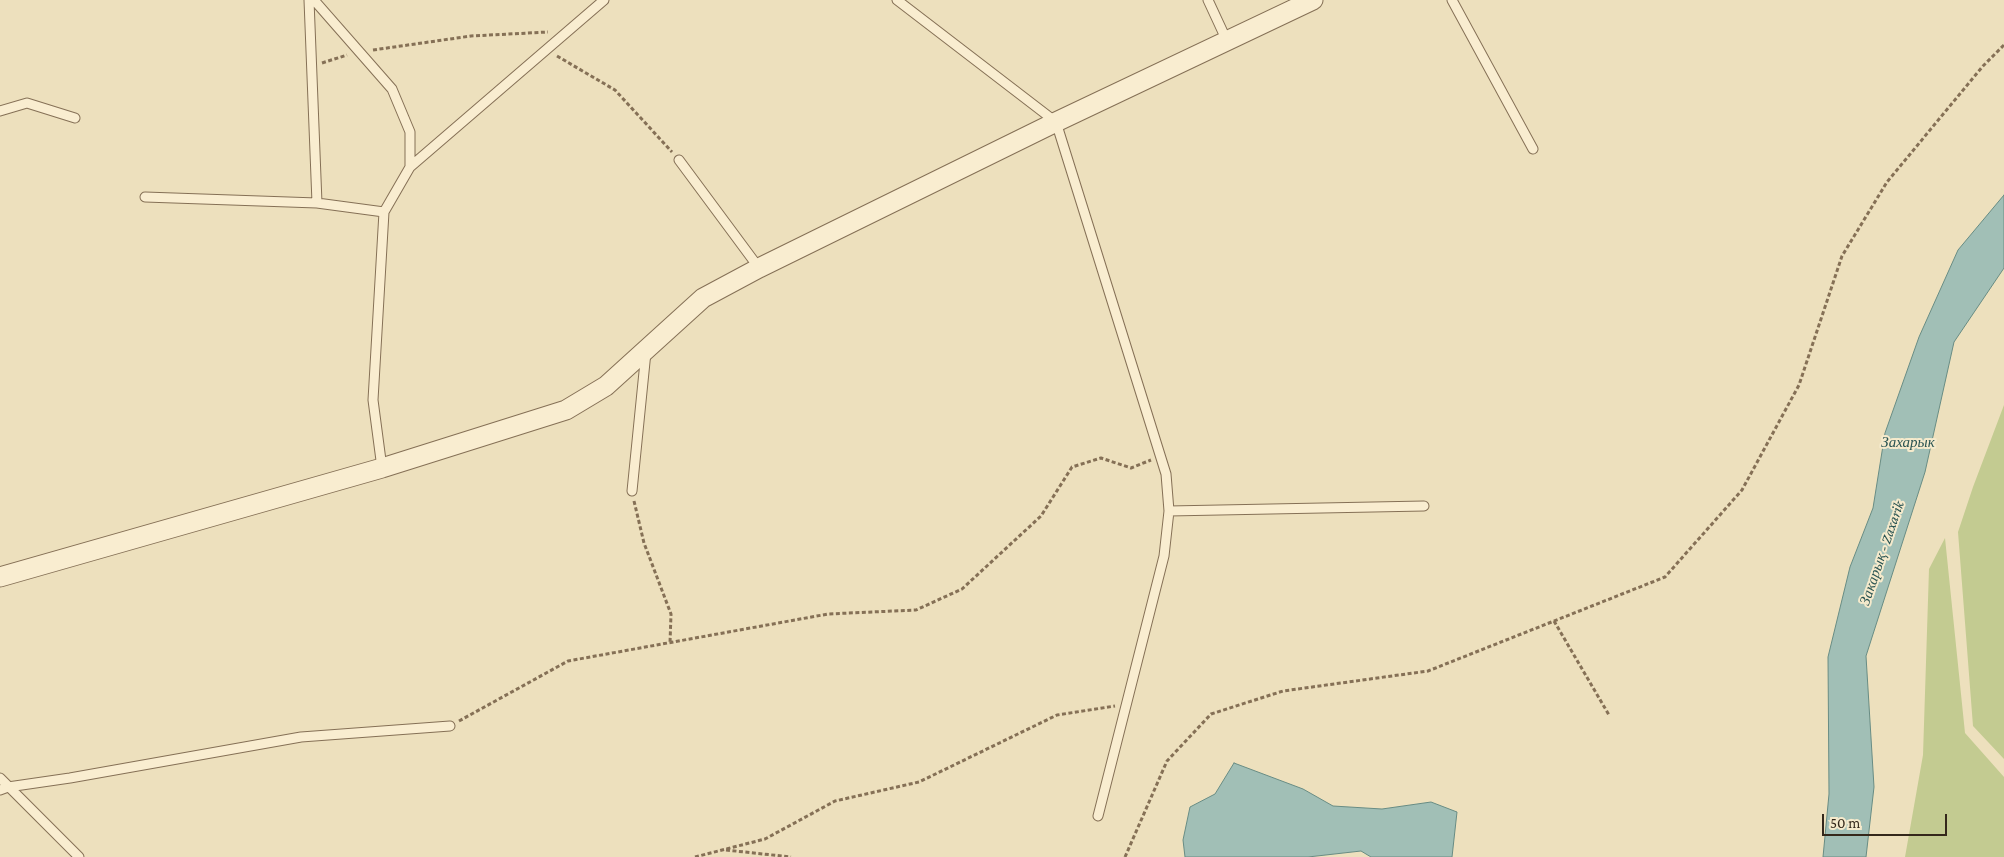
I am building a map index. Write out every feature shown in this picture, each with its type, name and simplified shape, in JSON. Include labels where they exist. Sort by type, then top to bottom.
[{"type":"street","points":[[0,577],[382,468],[566,410],[606,386],[703,298],[759,268],[1056,122],[1314,0]]},
{"type":"lane","points":[[310,0],[317,204]]},
{"type":"lane","points":[[314,0],[392,89],[410,132],[410,167]]},
{"type":"lane","points":[[382,468],[373,400],[384,212],[410,167],[604,0]]},
{"type":"lane","points":[[897,0],[1056,122],[1166,474],[1169,510],[1164,556],[1098,816]]},
{"type":"lane","points":[[1208,0],[1228,41]]},
{"type":"lane","points":[[1452,0],[1533,149]]},
{"type":"lane","points":[[0,111],[27,103],[74,118]]},
{"type":"lane","points":[[679,160],[759,268]]},
{"type":"lane","points":[[144,197],[317,204],[384,212]]},
{"type":"lane","points":[[632,491],[646,350]]},
{"type":"lane","points":[[1169,510],[1424,506]]},
{"type":"lane","points":[[4,788],[70,778],[301,736],[450,726]]},
{"type":"lane","points":[[0,778],[4,788],[80,857]]},
{"type":"path","points":[[312,66],[359,52],[471,36],[567,31]]},
{"type":"path","points":[[1125,857],[1167,761],[1211,714],[1283,691],[1428,671],[1665,577],[1742,490],[1799,385],[1842,256],[1887,182],[1983,66],[2004,45]]},
{"type":"path","points":[[546,50],[615,90],[679,160]]},
{"type":"path","points":[[450,726],[568,661],[828,614],[916,610],[962,589],[970,583],[1042,516],[1072,467],[1101,458],[1131,468],[1161,457]]},
{"type":"path","points":[[632,491],[644,542],[671,614],[670,642]]},
{"type":"path","points":[[1554,621],[1608,714]]},
{"type":"path","points":[[695,857],[765,839],[835,801],[919,782],[1057,715],[1126,705]]},
{"type":"path","points":[[723,850],[791,857]]},
{"type":"green space","points":[[2004,405],[2004,759],[1973,726],[1958,532]]},
{"type":"green space","points":[[1945,538],[1965,733],[2004,777],[2004,857],[1905,857],[1923,755],[1929,569]]},
{"type":"water","name":"Захарык","points":[[2004,195],[2004,268],[1954,342],[1925,472],[1866,656],[1874,787],[1866,857],[1823,857],[1829,794],[1828,657],[1850,567],[1873,508],[1885,433],[1919,337],[1958,250]]},
{"type":"water","points":[[1234,763],[1303,789],[1333,806],[1382,809],[1431,802],[1457,812],[1452,857],[1371,857],[1361,851],[1308,857],[1185,857],[1183,840],[1190,807],[1215,794]]},
{"type":"water label","name":"Закарық - Zaxarik","points":[[1882,553]]}]
